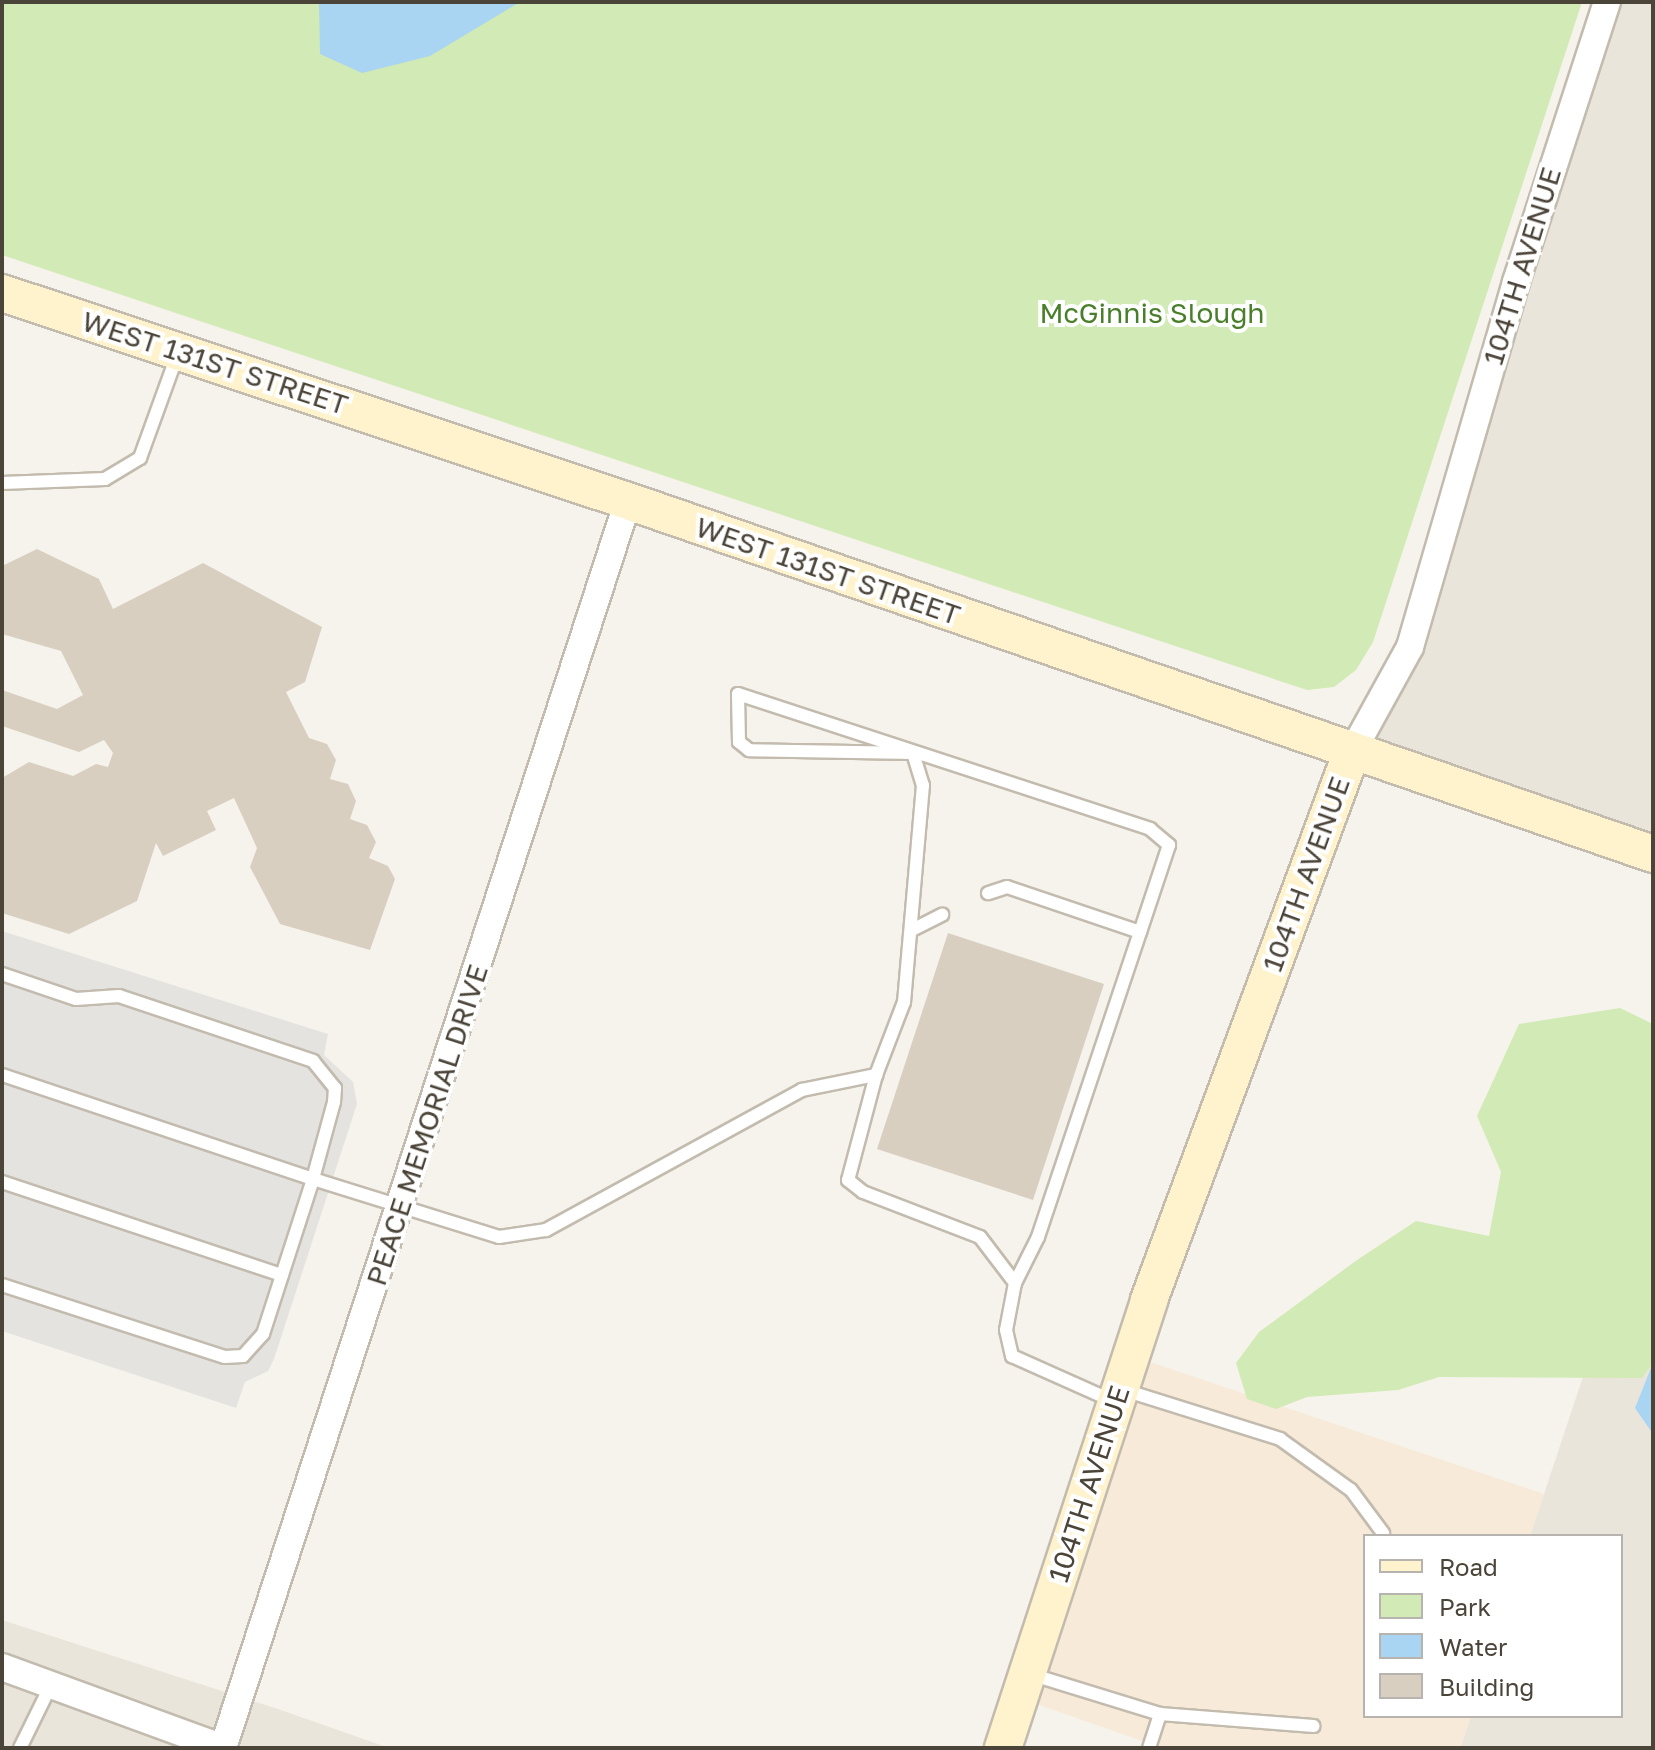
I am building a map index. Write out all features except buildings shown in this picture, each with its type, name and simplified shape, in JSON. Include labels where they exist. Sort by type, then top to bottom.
[{"type":"street","name":"104TH AVENUE","points":[[1003,1748],[1118,1396],[1351,754],[1410,647],[1516,282],[1607,2]]},
{"type":"street","name":"WEST 131ST STREET","points":[[2,293],[628,501],[1351,754],[1653,854]]},
{"type":"street","name":"PEACE MEMORIAL DRIVE","points":[[223,1748],[628,501]]},
{"type":"street","points":[[2,1667],[223,1748]]},
{"type":"lane","points":[[2,483],[105,479],[140,458],[156,426],[179,352]]},
{"type":"lane","points":[[913,753],[749,750],[739,742],[734,711],[738,694],[913,753],[1165,839],[1169,845],[1038,1237],[1015,1283],[1006,1330],[1012,1356],[1118,1396],[1280,1439],[1351,1490],[1383,1533]]},
{"type":"lane","points":[[913,753],[923,785],[904,1002],[876,1075],[848,1180],[863,1192],[975,1233],[1015,1283]]},
{"type":"lane","points":[[988,893],[1007,887],[1140,932]]},
{"type":"lane","points":[[912,930],[942,915]]},
{"type":"lane","points":[[2,974],[76,999],[119,996],[313,1061],[335,1088],[313,1179],[282,1275],[257,1346],[243,1356],[225,1357],[2,1285]]},
{"type":"lane","points":[[2,1075],[400,1209],[499,1237],[546,1230],[802,1090],[876,1075]]},
{"type":"lane","points":[[2,1182],[282,1275]]},
{"type":"lane","points":[[1027,1673],[1160,1714],[1314,1726]]},
{"type":"lane","points":[[20,1748],[52,1683]]},
{"type":"lane","points":[[1149,1748],[1160,1714]]},
{"type":"shaded area","points":[[1618,2],[1653,2],[1653,832],[1375,742]]},
{"type":"shaded area","points":[[2,931],[328,1034],[324,1055],[353,1082],[357,1104],[274,1359],[268,1371],[245,1382],[236,1408],[2,1331]]},
{"type":"shaded area","points":[[1653,1166],[1653,1748],[1460,1748],[1470,1718],[1623,1718],[1623,1534],[1531,1534]]},
{"type":"shaded area","points":[[1147,1361],[1544,1494],[1531,1534],[1363,1534],[1363,1718],[1470,1718],[1460,1748],[1162,1748],[1031,1702]]},
{"type":"shaded area","points":[[2,1620],[281,1710],[389,1748],[2,1748]]},
{"type":"green space","name":"McGinnis Slough","points":[[2,2],[1582,2],[1373,642],[1356,670],[1334,687],[1307,690],[2,255]]},
{"type":"green space","points":[[1620,1008],[1653,1024],[1653,1363],[1642,1378],[1439,1377],[1398,1390],[1307,1397],[1276,1409],[1247,1399],[1236,1363],[1259,1332],[1357,1260],[1416,1221],[1489,1236],[1501,1172],[1477,1116],[1519,1024]]},
{"type":"water","points":[[319,2],[520,2],[430,56],[362,73],[320,54]]},
{"type":"water","points":[[1653,1363],[1653,1434],[1635,1408]]}]
